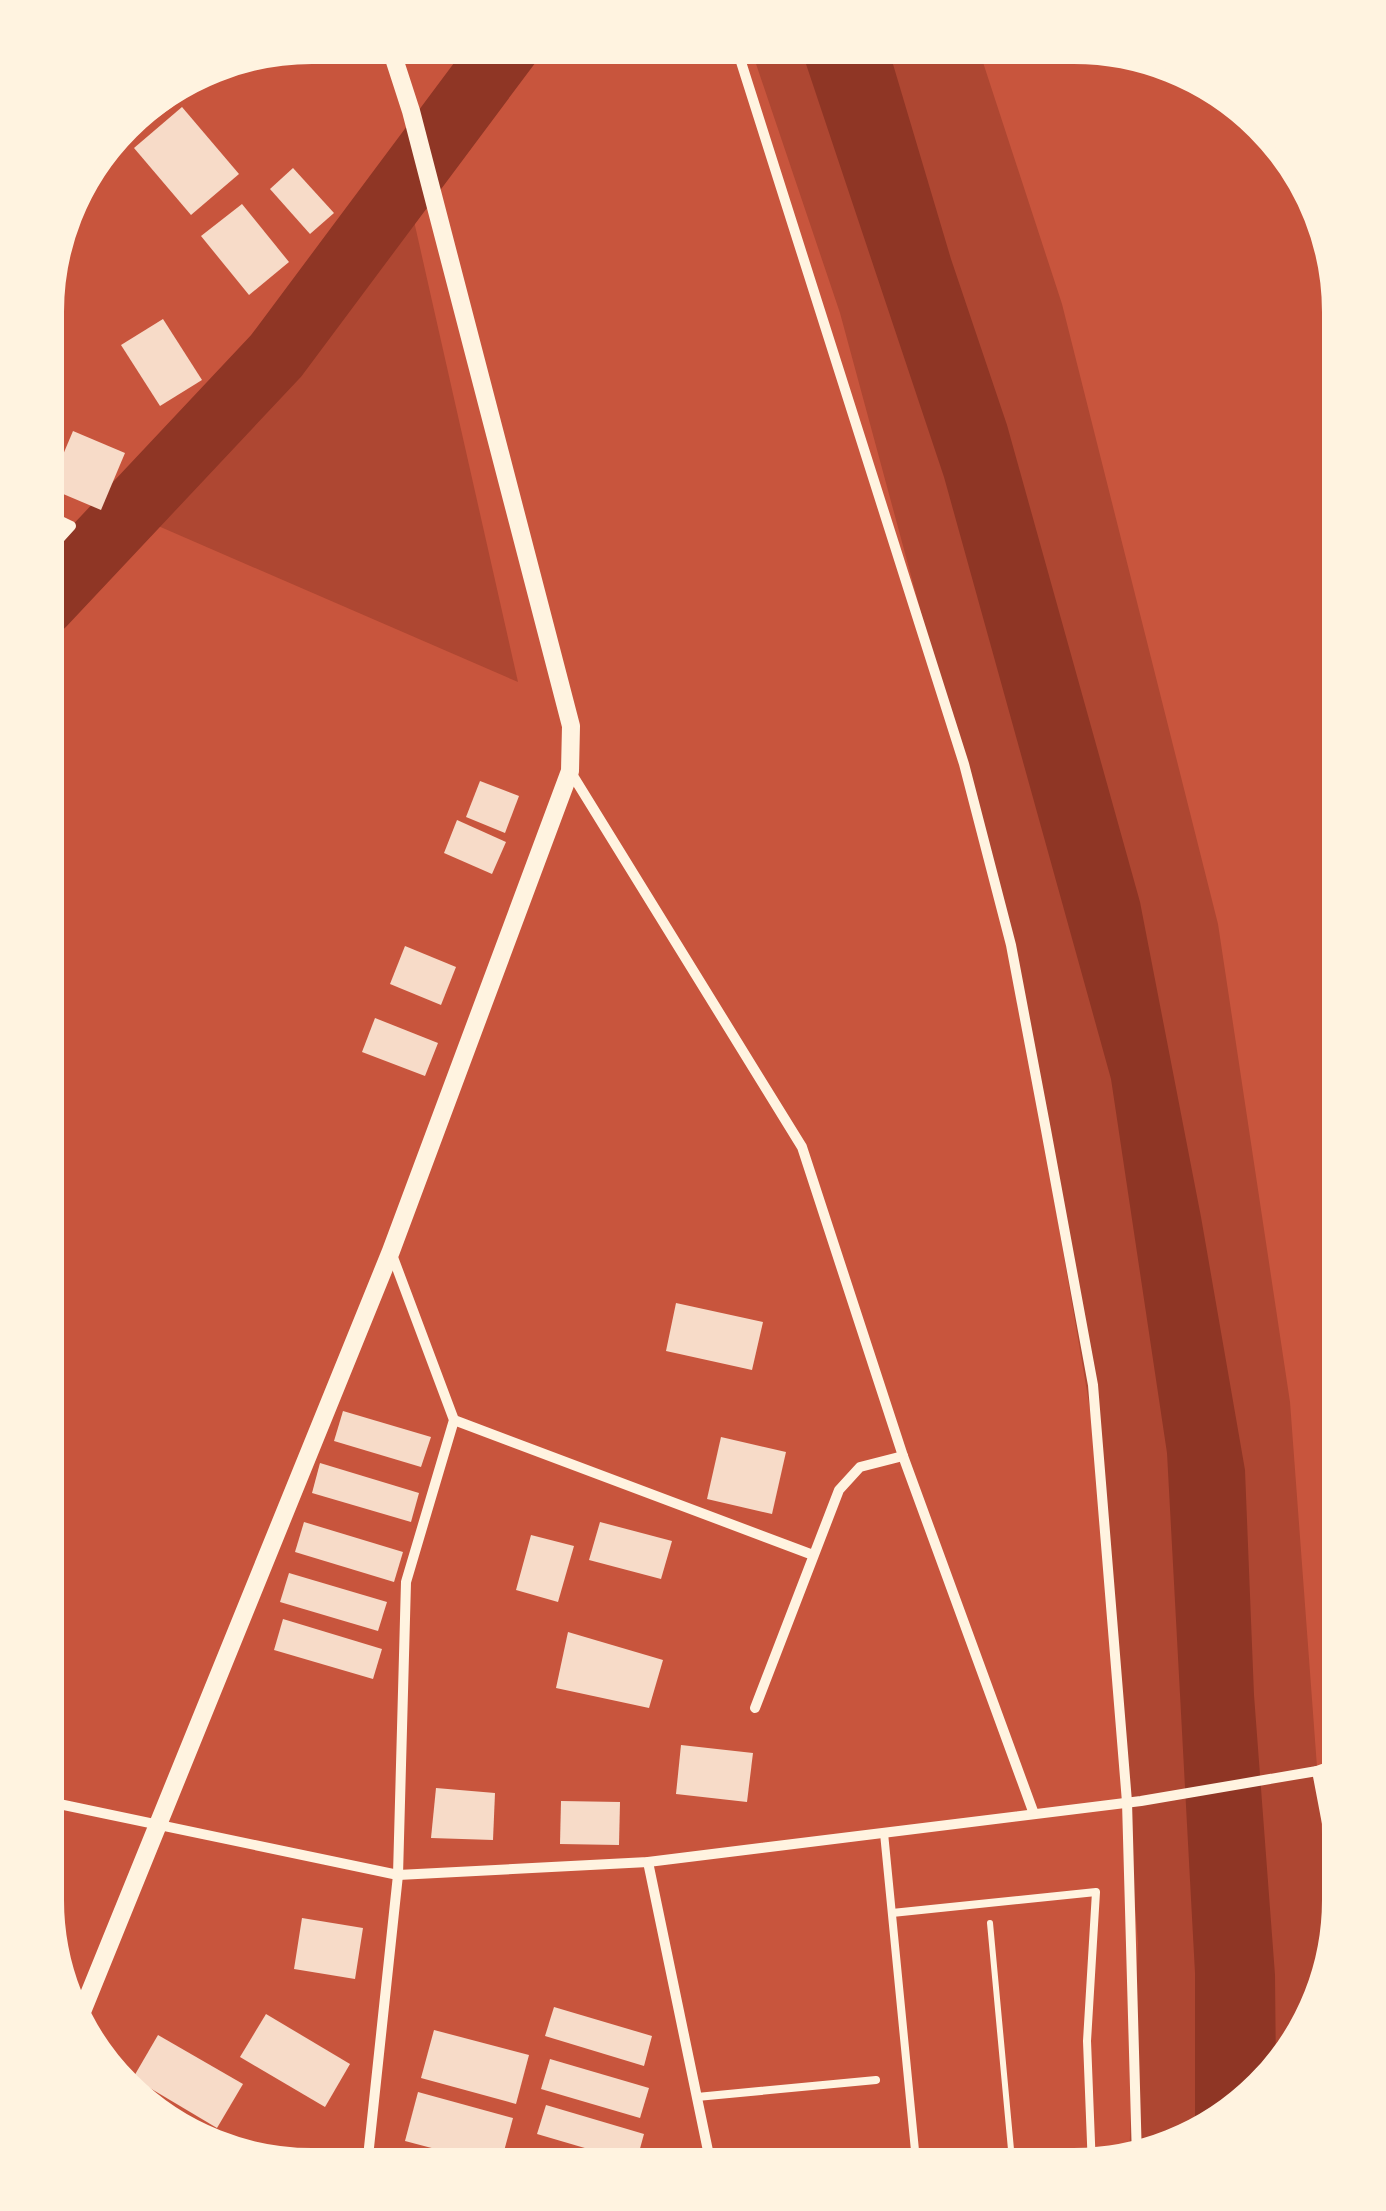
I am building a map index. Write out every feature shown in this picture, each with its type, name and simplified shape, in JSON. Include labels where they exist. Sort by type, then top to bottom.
[{"type":"street","points":[[83,2009],[390,1252],[570,771],[571,726],[425,161],[394,58]]},
{"type":"street","points":[[741,58],[964,764],[1011,945],[1093,1385],[1127,1802],[1136,2146]]},
{"type":"street","points":[[58,519],[72,526],[58,541]]},
{"type":"street","points":[[570,771],[802,1147],[903,1456],[1034,1814]]},
{"type":"street","points":[[368,2154],[398,1875],[406,1582],[454,1420],[390,1252]]},
{"type":"street","points":[[454,1420],[813,1556]]},
{"type":"street","points":[[755,1708],[839,1490],[860,1467],[903,1456]]},
{"type":"street","points":[[58,1803],[398,1875],[648,1862],[1141,1801],[1328,1767]]},
{"type":"street","points":[[1317,1771],[1328,1829]]},
{"type":"street","points":[[648,1862],[708,2154]]},
{"type":"lane","points":[[884,1833],[915,2154]]},
{"type":"lane","points":[[892,1912],[1096,1892],[1087,2041],[1091,2152]]},
{"type":"lane","points":[[696,2097],[876,2080]]},
{"type":"path","points":[[988,1903],[1011,2154]]},
{"type":"shaded area","points":[[754,58],[982,58],[1062,304],[1218,924],[1290,1402],[1328,1915],[1315,1981],[1302,2012],[1276,2054],[1229,2101],[1201,2119],[1172,2134],[1130,2147],[1138,1943],[1099,1462],[1011,945],[840,313]]},
{"type":"shaded area","points":[[804,58],[891,58],[951,259],[1007,425],[1140,902],[1201,1217],[1245,1470],[1254,1695],[1275,1975],[1276,2054],[1229,2101],[1195,2122],[1195,1973],[1167,1453],[1111,1079],[944,477]]},
{"type":"shaded area","points":[[414,221],[518,682],[149,522]]},
{"type":"building","points":[[205,81],[206,82],[135,134],[144,121],[170,100]]},
{"type":"building","points":[[182,107],[239,174],[191,215],[134,148]]},
{"type":"building","points":[[293,168],[334,213],[310,234],[270,189]]},
{"type":"building","points":[[242,204],[289,262],[249,295],[201,236]]},
{"type":"building","points":[[163,319],[202,380],[160,406],[121,345]]},
{"type":"building","points":[[73,431],[125,453],[101,510],[58,492],[58,467]]},
{"type":"building","points":[[480,781],[519,796],[505,833],[466,817]]},
{"type":"building","points":[[457,820],[506,842],[492,874],[444,853]]},
{"type":"building","points":[[405,946],[456,967],[441,1005],[390,984]]},
{"type":"building","points":[[375,1018],[438,1043],[425,1076],[362,1052]]},
{"type":"building","points":[[676,1303],[763,1322],[752,1370],[666,1351]]},
{"type":"building","points":[[343,1411],[431,1437],[421,1467],[334,1441]]},
{"type":"building","points":[[721,1437],[786,1452],[772,1514],[707,1499]]},
{"type":"building","points":[[320,1463],[419,1493],[411,1522],[312,1493]]},
{"type":"building","points":[[304,1522],[403,1552],[394,1582],[295,1552]]},
{"type":"building","points":[[600,1522],[672,1541],[661,1579],[589,1560]]},
{"type":"building","points":[[531,1535],[574,1546],[558,1602],[516,1590]]},
{"type":"building","points":[[289,1573],[387,1602],[378,1631],[280,1602]]},
{"type":"building","points":[[283,1619],[382,1649],[373,1679],[274,1650]]},
{"type":"building","points":[[568,1632],[663,1660],[649,1708],[556,1688]]},
{"type":"building","points":[[681,1745],[753,1753],[747,1802],[676,1794]]},
{"type":"building","points":[[436,1788],[495,1793],[493,1840],[431,1838]]},
{"type":"building","points":[[561,1801],[620,1802],[619,1845],[560,1844]]},
{"type":"building","points":[[302,1918],[363,1928],[355,1979],[294,1969]]},
{"type":"building","points":[[554,2007],[652,2036],[644,2066],[545,2036]]},
{"type":"building","points":[[266,2014],[350,2064],[325,2107],[240,2057]]},
{"type":"building","points":[[434,2030],[529,2055],[516,2104],[421,2078]]},
{"type":"building","points":[[158,2035],[243,2084],[217,2128],[133,2078]]},
{"type":"building","points":[[550,2059],[649,2088],[640,2118],[541,2089]]},
{"type":"building","points":[[418,2092],[513,2118],[503,2154],[454,2154],[405,2141]]},
{"type":"building","points":[[546,2105],[644,2134],[638,2154],[605,2154],[537,2134]]},
{"type":"waterway","points":[[58,588],[276,356],[498,58]]}]
